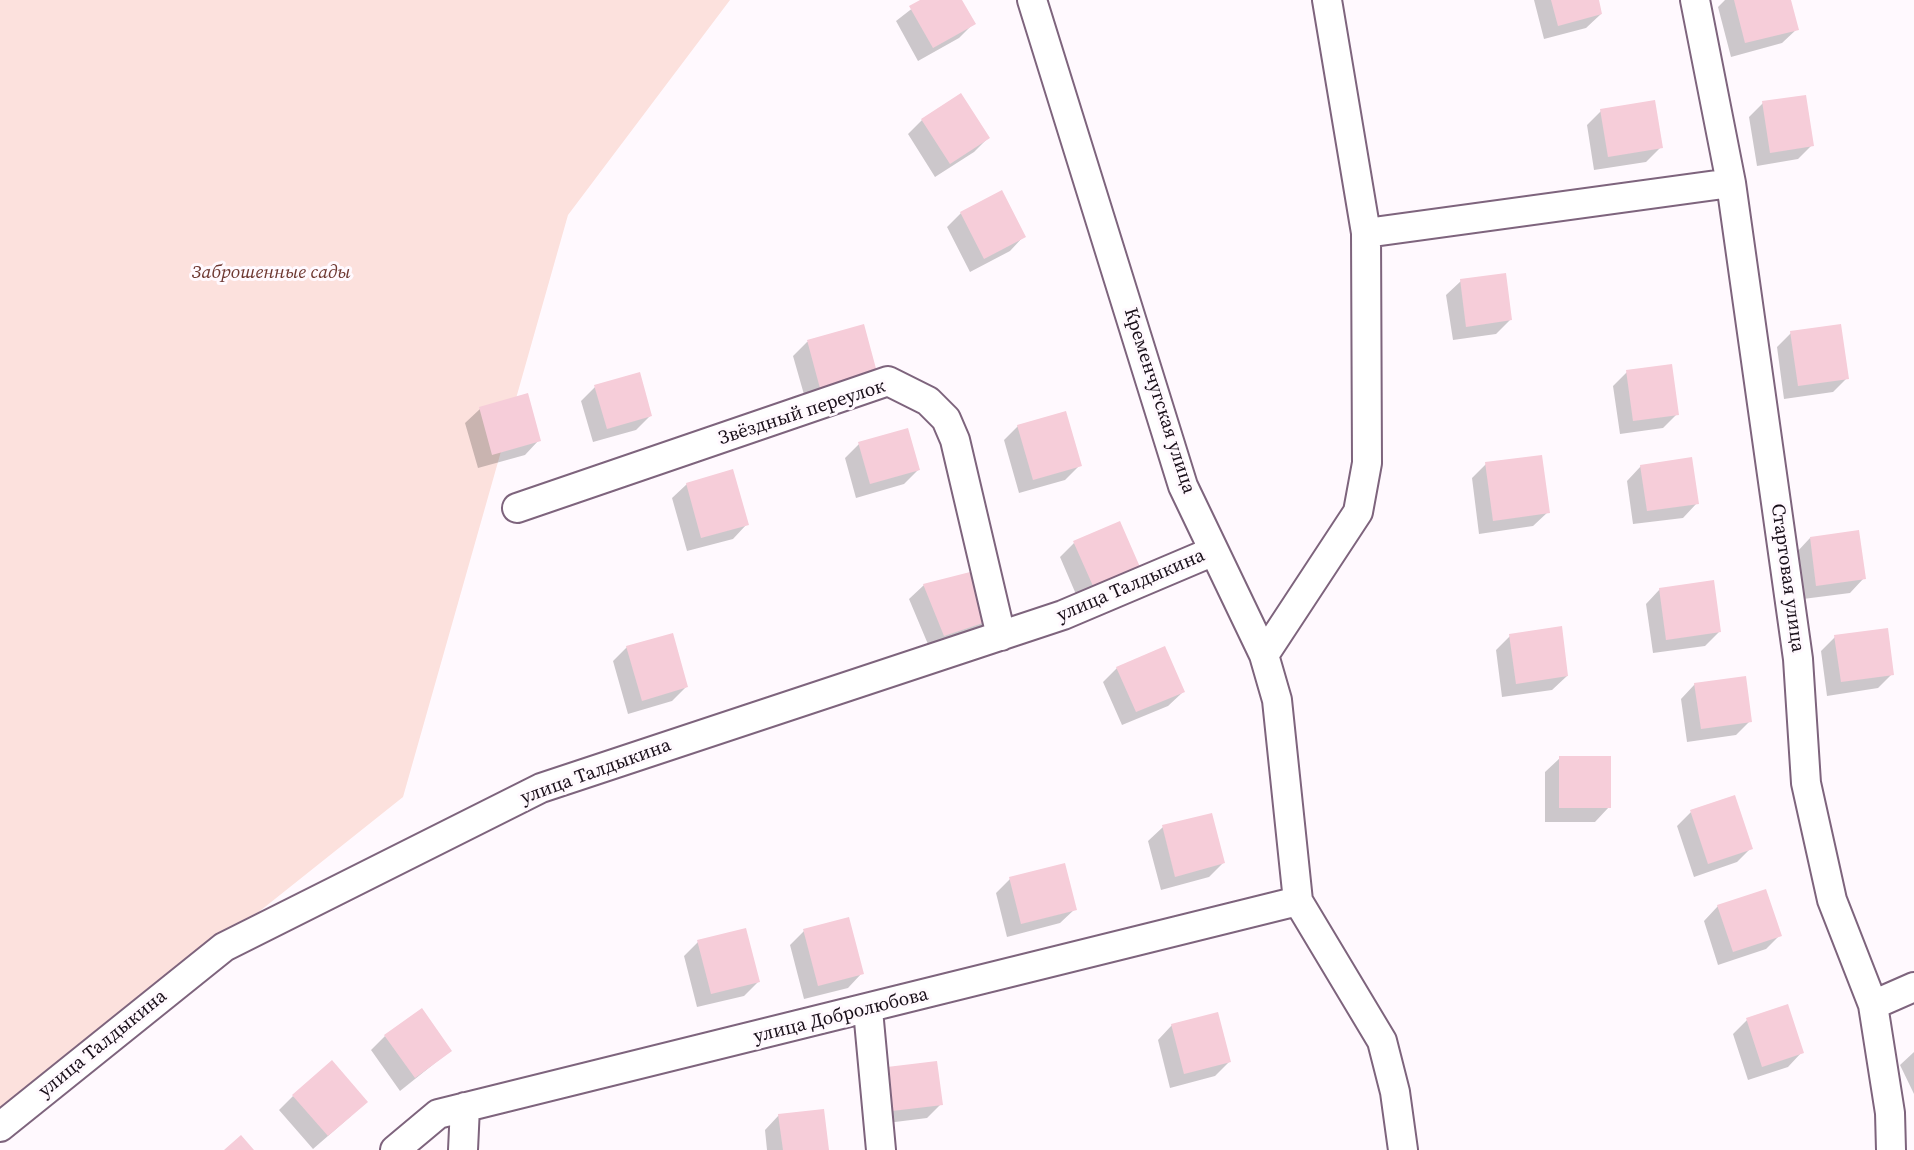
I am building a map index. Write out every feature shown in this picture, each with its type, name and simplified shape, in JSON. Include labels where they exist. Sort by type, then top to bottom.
[{"type":"street","name":"Кременчугская улица","points":[[1032,0],[1183,485],[1264,656],[1277,700],[1298,901],[1382,1041],[1395,1092],[1404,1150]]},
{"type":"street","points":[[1264,656],[1358,512],[1367,463],[1366,233],[1327,0]]},
{"type":"street","name":"Стартовая улица","points":[[1695,0],[1731,183],[1798,659],[1806,783],[1832,900],[1873,1005],[1890,1113],[1891,1150]]},
{"type":"street","points":[[1366,233],[1731,183]]},
{"type":"street","name":"Звёздный переулок","points":[[517,508],[888,381],[929,401],[946,419],[955,440],[1001,636]]},
{"type":"street","name":"улица Талдыкина","points":[[0,1127],[224,947],[541,788],[1063,615],[1214,551]]},
{"type":"street","name":"улица Добролюбова","points":[[395,1150],[438,1114],[868,1010],[1298,901]]},
{"type":"street","points":[[1873,1005],[1914,987]]},
{"type":"street","points":[[868,1010],[881,1150]]},
{"type":"street","points":[[463,1150],[465,1107]]},
{"type":"green space","name":"Заброшенные сады","points":[[0,0],[730,0],[568,215],[403,797],[0,1118]]},
{"type":"building","points":[[920,0],[962,0],[976,24],[933,48],[909,6]]},
{"type":"building","points":[[1551,0],[1599,0],[1602,14],[1558,26]]},
{"type":"building","points":[[1734,0],[1791,0],[1799,30],[1745,43]]},
{"type":"building","points":[[961,93],[990,138],[950,164],[921,119]]},
{"type":"building","points":[[1806,95],[1814,146],[1770,153],[1762,101]]},
{"type":"building","points":[[1655,100],[1663,148],[1608,157],[1600,109]]},
{"type":"building","points":[[1002,190],[1026,237],[984,259],[960,212]]},
{"type":"building","points":[[1506,273],[1512,320],[1466,327],[1460,279]]},
{"type":"building","points":[[864,324],[878,376],[821,392],[807,340]]},
{"type":"building","points":[[1841,324],[1849,379],[1798,386],[1790,331]]},
{"type":"building","points":[[1672,364],[1679,415],[1633,421],[1626,370]]},
{"type":"building","points":[[640,372],[652,416],[607,429],[594,385]]},
{"type":"building","points":[[528,393],[541,441],[492,455],[479,407]]},
{"type":"building","points":[[1066,411],[1082,466],[1033,480],[1017,425]]},
{"type":"building","points":[[908,428],[920,470],[870,484],[858,442]]},
{"type":"building","points":[[1542,455],[1550,513],[1493,521],[1485,462]]},
{"type":"building","points":[[1692,457],[1699,504],[1647,511],[1640,465]]},
{"type":"building","points":[[733,469],[749,525],[701,538],[686,483]]},
{"type":"building","points":[[1120,521],[1140,567],[1093,586],[1073,541]]},
{"type":"building","points":[[1859,530],[1866,579],[1816,586],[1810,537]]},
{"type":"building","points":[[974,571],[992,620],[944,636],[923,584]]},
{"type":"building","points":[[1714,580],[1721,632],[1666,640],[1659,588]]},
{"type":"building","points":[[1562,626],[1568,676],[1516,684],[1509,634]]},
{"type":"building","points":[[1888,628],[1894,675],[1841,682],[1834,635]]},
{"type":"building","points":[[673,633],[688,687],[642,701],[626,646]]},
{"type":"building","points":[[1165,646],[1185,692],[1136,712],[1116,667]]},
{"type":"building","points":[[1746,676],[1752,722],[1701,729],[1694,683]]},
{"type":"building","points":[[1559,756],[1611,756],[1611,808],[1559,808]]},
{"type":"building","points":[[1735,795],[1753,849],[1708,864],[1690,810]]},
{"type":"building","points":[[1212,813],[1225,863],[1175,877],[1162,825]]},
{"type":"building","points":[[1065,863],[1077,910],[1021,924],[1009,877]]},
{"type":"building","points":[[1766,889],[1782,936],[1733,952],[1717,905]]},
{"type":"building","points":[[849,917],[864,974],[818,986],[803,929]]},
{"type":"building","points":[[746,928],[760,982],[711,994],[697,940]]},
{"type":"building","points":[[1788,1004],[1804,1053],[1762,1067],[1746,1018]]},
{"type":"building","points":[[422,1008],[452,1051],[415,1078],[384,1035]]},
{"type":"building","points":[[1218,1012],[1231,1062],[1184,1074],[1171,1024]]},
{"type":"building","points":[[332,1060],[368,1102],[328,1136],[292,1095]]},
{"type":"building","points":[[937,1061],[943,1105],[892,1111],[887,1067]]},
{"type":"building","points":[[824,1109],[829,1150],[783,1150],[778,1114]]},
{"type":"building","points":[[241,1135],[254,1150],[224,1150]]}]
